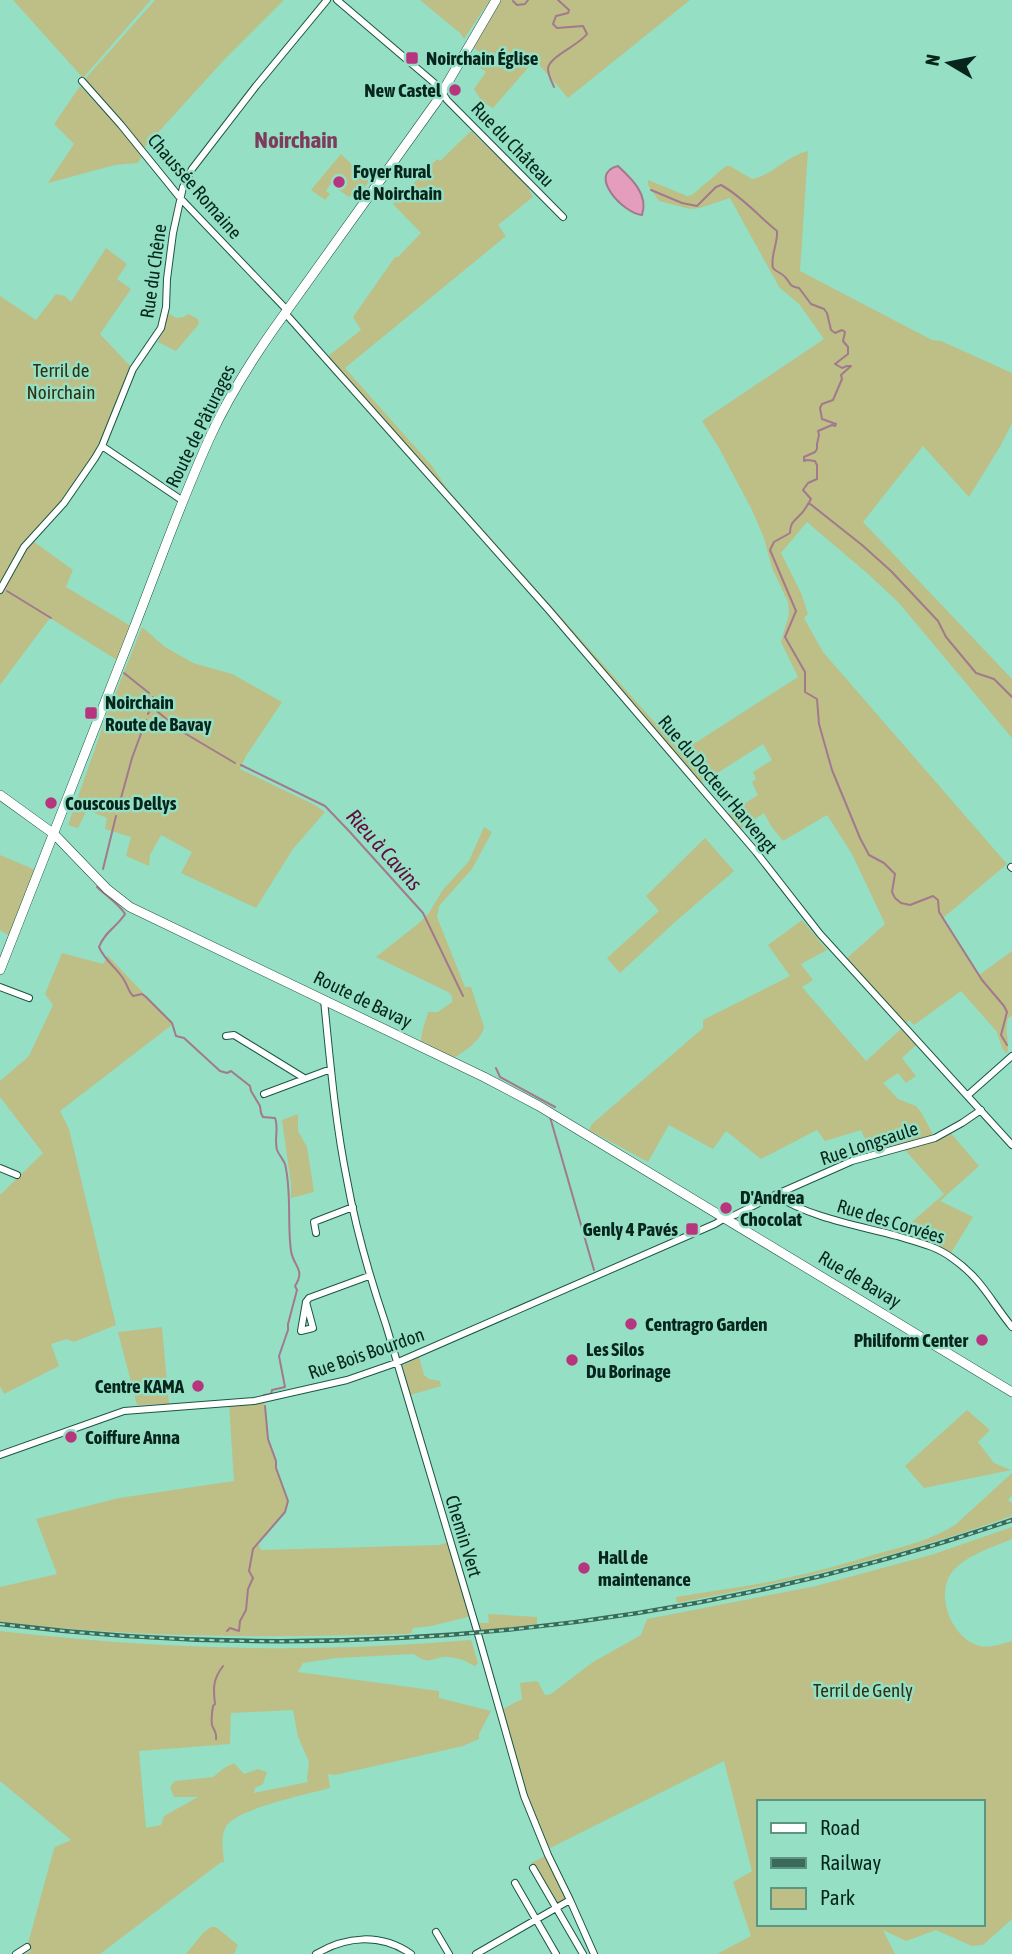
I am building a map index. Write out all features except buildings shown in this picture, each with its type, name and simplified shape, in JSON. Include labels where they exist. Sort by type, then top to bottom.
[{"type":"main road","name":"Route de Pâturages","points":[[0,970],[183,501],[224,408],[286,311],[442,93],[496,0]]},
{"type":"main road","name":"Route de Bavay","points":[[0,795],[54,834],[107,889],[130,906],[493,1081],[725,1218]]},
{"type":"main road","name":"Rue de Bavay","points":[[725,1218],[1012,1392]]},
{"type":"street","name":"Rue du Chêne","points":[[0,590],[24,547],[64,503],[85,474],[102,446],[133,369],[163,324],[171,249],[187,177],[207,147],[327,0]]},
{"type":"street","name":"Rue du Château","points":[[337,0],[439,88],[447,100],[562,217]]},
{"type":"street","name":"Chaussée Romaine","points":[[82,81],[181,199],[286,311],[431,479]]},
{"type":"street","points":[[102,446],[183,501]]},
{"type":"street","name":"Rue du Docteur Harvengt","points":[[431,479],[557,620],[756,852],[820,934],[1012,1145]]},
{"type":"street","points":[[0,987],[29,998]]},
{"type":"street","name":"Chemin Vert","points":[[324,1000],[339,1132],[369,1276],[528,1807],[594,1954]]},
{"type":"street","points":[[226,1036],[234,1035],[304,1078]]},
{"type":"street","points":[[968,1095],[1012,1056]]},
{"type":"street","points":[[264,1094],[331,1069]]},
{"type":"street","name":"Rue Longsaule","points":[[725,1218],[852,1161],[935,1138],[981,1110]]},
{"type":"street","points":[[0,1168],[17,1175]]},
{"type":"street","name":"Rue des Corvées","points":[[775,1195],[809,1212],[921,1243],[944,1253],[966,1268],[983,1286],[1012,1327]]},
{"type":"street","points":[[316,1233],[314,1223],[353,1207]]},
{"type":"street","name":"Rue Bois Bourdon","points":[[0,1455],[124,1411],[254,1401],[347,1380],[397,1363],[725,1218]]},
{"type":"street","points":[[306,1302],[312,1296],[369,1276]]},
{"type":"street","points":[[534,1868],[583,1954]]},
{"type":"street","points":[[515,1883],[556,1954]]},
{"type":"street","points":[[476,1954],[570,1900]]},
{"type":"street","points":[[436,1931],[449,1954]]},
{"type":"street","points":[[316,1954],[335,1944],[369,1939],[396,1945],[411,1954]]},
{"type":"street","points":[[16,1954],[27,1947]]},
{"type":"green space","points":[[13,0],[151,0],[83,78]]},
{"type":"green space","points":[[155,0],[284,0],[223,61],[144,148],[85,79]]},
{"type":"green space","points":[[420,0],[490,0],[464,39]]},
{"type":"green space","points":[[496,0],[690,0],[568,98],[535,60],[493,108],[482,102],[474,89],[486,72],[474,63],[481,53],[469,45]]},
{"type":"green space","points":[[80,86],[97,104],[100,102],[144,152],[138,163],[115,165],[48,183],[74,144],[54,124]]},
{"type":"green space","points":[[471,131],[526,184],[533,197],[498,225],[506,236],[345,368],[432,466],[448,490],[681,752],[798,677],[781,642],[789,614],[788,602],[772,568],[764,538],[752,510],[702,421],[824,339],[799,304],[779,287],[730,198],[690,209],[659,201],[648,185],[648,180],[687,196],[692,195],[726,166],[752,179],[767,174],[800,153],[808,151],[800,271],[932,340],[941,341],[1012,373],[1012,423],[969,497],[923,446],[863,522],[1012,679],[1012,738],[898,602],[807,522],[781,553],[802,595],[808,614],[804,618],[823,652],[1007,864],[943,918],[979,975],[1012,951],[1012,1016],[1008,1018],[1007,1024],[1007,1054],[997,1032],[961,991],[914,1025],[909,1020],[906,1024],[846,959],[885,924],[852,854],[827,815],[783,841],[764,813],[740,829],[728,814],[758,795],[752,782],[756,779],[753,772],[772,760],[763,744],[700,784],[327,357],[361,330],[353,317],[395,257],[421,233],[393,204],[437,159],[440,161]]},
{"type":"green space","points":[[341,154],[369,181],[357,198],[352,195],[349,197],[330,184],[326,191],[330,194],[325,200],[311,190]]},
{"type":"green space","name":"Terril de Noirchain","points":[[106,248],[127,264],[117,279],[131,289],[100,334],[133,369],[102,446],[85,474],[30,539],[73,570],[66,587],[134,628],[120,662],[50,618],[0,685],[0,296],[36,320],[56,294],[65,296],[71,302]]},
{"type":"green space","points":[[170,314],[176,318],[188,314],[198,319],[199,324],[176,351],[158,342]]},
{"type":"green space","points":[[142,627],[165,647],[193,663],[232,674],[282,702],[240,769],[325,812],[293,849],[256,908],[181,873],[192,852],[161,835],[150,855],[149,866],[126,856],[131,837],[105,829],[107,818],[87,810],[78,828],[68,825]]},
{"type":"green space","points":[[484,827],[492,832],[472,869],[439,906],[437,917],[465,987],[471,987],[484,1027],[475,1042],[449,1060],[421,1046],[421,1042],[428,1012],[438,1012],[452,1002],[452,996],[376,957],[429,913],[442,891],[469,861]]},
{"type":"green space","points":[[705,838],[734,871],[620,973],[607,958],[659,911],[646,896]]},
{"type":"green space","points":[[0,855],[38,871],[13,938],[0,930]]},
{"type":"green space","points":[[802,920],[827,950],[801,964],[813,980],[802,987],[866,1061],[901,1029],[916,1045],[902,1058],[916,1076],[906,1083],[898,1073],[883,1083],[898,1099],[916,1106],[935,1138],[949,1131],[979,1166],[940,1201],[973,1217],[951,1253],[929,1242],[899,1233],[944,1194],[905,1150],[903,1143],[871,1153],[861,1130],[825,1141],[817,1130],[761,1159],[726,1131],[713,1149],[669,1125],[648,1162],[589,1130],[592,1124],[703,1028],[703,1020],[790,976],[768,945]]},
{"type":"green space","points":[[62,953],[103,964],[108,956],[173,1024],[60,1111],[69,1129],[116,1325],[74,1342],[67,1339],[51,1344],[59,1366],[4,1394],[0,1386],[0,1195],[43,1153],[0,1097],[0,1081],[29,1056],[53,1005],[45,994]]},
{"type":"green space","points":[[298,1114],[298,1131],[307,1147],[314,1192],[291,1198],[282,1120]]},
{"type":"green space","points":[[162,1327],[169,1404],[137,1405],[118,1332]]},
{"type":"green space","points":[[419,1357],[424,1375],[440,1381],[441,1386],[410,1395],[403,1365]]},
{"type":"green space","points":[[264,1399],[268,1439],[288,1501],[285,1512],[258,1543],[261,1550],[439,1545],[449,1542],[472,1616],[413,1628],[409,1634],[306,1636],[153,1634],[0,1622],[0,1587],[57,1574],[36,1519],[119,1498],[234,1481],[229,1403]]},
{"type":"green space","points":[[967,1410],[990,1430],[978,1442],[994,1463],[1011,1470],[924,1488],[905,1466]]},
{"type":"green space","points":[[1012,1473],[1012,1495],[1008,1500],[1012,1503],[1012,1516],[930,1543],[846,1566],[677,1603],[676,1597],[794,1576],[928,1538],[955,1525]]},
{"type":"green space","name":"Terril de Genly","points":[[1012,1527],[1012,1539],[967,1559],[953,1572],[945,1588],[950,1619],[963,1636],[980,1646],[1012,1641],[1012,1919],[983,1945],[972,1946],[936,1930],[906,1941],[883,1930],[895,1954],[717,1954],[751,1936],[733,1882],[752,1871],[724,1761],[546,1850],[532,1818],[499,1711],[522,1699],[520,1683],[536,1681],[545,1695],[551,1694],[593,1662],[641,1635],[647,1619],[816,1586],[934,1554]]},
{"type":"green space","points":[[488,1614],[537,1617],[537,1625],[481,1631],[479,1623],[489,1623]]},
{"type":"green space","points":[[0,1631],[133,1643],[246,1648],[343,1647],[471,1640],[478,1663],[475,1666],[453,1658],[425,1660],[414,1654],[336,1658],[303,1663],[298,1672],[439,1691],[439,1698],[491,1711],[479,1739],[463,1746],[335,1775],[328,1774],[330,1788],[275,1802],[234,1819],[223,1833],[224,1862],[100,1954],[25,1954],[31,1951],[27,1947],[55,1847],[71,1840],[0,1781]],"holes":[[[293,1710],[298,1737],[309,1762],[308,1782],[254,1793],[255,1788],[263,1784],[267,1772],[258,1769],[244,1774],[234,1763],[213,1777],[175,1781],[170,1787],[174,1797],[198,1797],[164,1816],[161,1825],[146,1828],[139,1751],[230,1744],[231,1713]]]},
{"type":"green space","points":[[548,1855],[570,1900],[556,1908],[531,1863]]},
{"type":"green space","points":[[216,1927],[238,1945],[234,1954],[186,1954],[203,1933]]},
{"type":"shaded area","points":[[618,166],[634,182],[641,194],[644,208],[642,215],[626,208],[607,185],[609,170]]},
{"type":"waterway","points":[[513,1],[517,5],[525,4],[528,0]]},
{"type":"waterway","points":[[554,87],[549,65],[587,34],[583,26],[557,28],[553,24],[556,16],[568,13],[569,10],[558,0]]},
{"type":"waterway","points":[[651,190],[697,206],[721,185],[736,195],[777,231],[773,268],[791,285],[799,288],[811,304],[824,309],[831,330],[835,333],[842,330],[845,332],[843,341],[848,347],[848,354],[835,364],[842,368],[851,366],[841,375],[842,379],[833,400],[822,404],[820,408],[822,419],[836,424],[818,431],[817,449],[804,457],[804,461],[815,461],[817,465],[817,479],[808,483],[803,490],[811,499],[793,522],[790,533],[774,542],[770,550],[796,611],[785,637],[805,672],[805,692],[817,699],[819,724],[832,770],[869,855],[884,863],[895,874],[892,892],[901,903],[910,905],[933,896],[938,900],[939,912],[982,980],[1007,1012],[1001,1035],[1007,1045]]},
{"type":"waterway","points":[[809,503],[891,571],[938,621],[946,637],[976,673],[994,679],[1012,697]]},
{"type":"waterway","points":[[7,591],[51,618]]},
{"type":"waterway","points":[[124,673],[149,693]]},
{"type":"waterway","points":[[148,714],[153,697]]},
{"type":"waterway","points":[[152,707],[181,731],[235,763]]},
{"type":"waterway","points":[[118,809],[146,720]]},
{"type":"waterway","name":"Rieu à Cavins","points":[[241,765],[325,806],[423,913],[463,996]]},
{"type":"waterway","points":[[103,869],[116,816]]},
{"type":"waterway","points":[[97,887],[125,914],[104,937],[99,947],[131,994],[142,994],[146,997],[172,1023],[176,1036],[184,1038],[220,1071],[231,1071],[250,1086],[263,1117],[275,1118],[277,1150],[285,1164],[287,1175],[291,1251],[299,1275],[288,1330],[279,1356],[285,1387],[264,1395]]},
{"type":"waterway","points":[[496,1068],[500,1077],[555,1107]]},
{"type":"waterway","name":"Rieu à Cavins","points":[[550,1117],[594,1270]]},
{"type":"waterway","points":[[227,1631],[230,1628],[239,1631],[240,1621],[246,1610],[248,1589],[253,1578],[249,1571],[253,1549],[285,1512],[288,1501],[268,1439],[265,1406]]},
{"type":"waterway","points":[[216,1739],[212,1725],[214,1688],[217,1675],[223,1666]]},
{"type":"railway","points":[[0,1624],[128,1636],[256,1641],[384,1639],[512,1629],[639,1613],[765,1589],[889,1558],[1012,1520]]},
{"type":"place","name":"Noirchain Église","points":[[412,58]]},
{"type":"place","name":"New Castel","points":[[455,90]]},
{"type":"place","name":"Foyer Rural de Noirchain","points":[[339,182]]},
{"type":"place","name":"Noirchain Route de Bavay","points":[[91,713]]},
{"type":"place","name":"Couscous Dellys","points":[[51,803]]},
{"type":"place","name":"D'Andrea Chocolat","points":[[726,1208]]},
{"type":"place","name":"Genly 4 Pavés","points":[[692,1229]]},
{"type":"place","name":"Centragro Garden","points":[[631,1324]]},
{"type":"place","name":"Philiform Center","points":[[982,1340]]},
{"type":"place","name":"Les Silos Du Borinage","points":[[572,1360]]},
{"type":"place","name":"Centre KAMA","points":[[198,1386]]},
{"type":"place","name":"Coiffure Anna","points":[[71,1437]]},
{"type":"place","name":"Hall de maintenance","points":[[584,1568]]},
{"type":"district","name":"Noirchain","points":[[296,140]]}]
